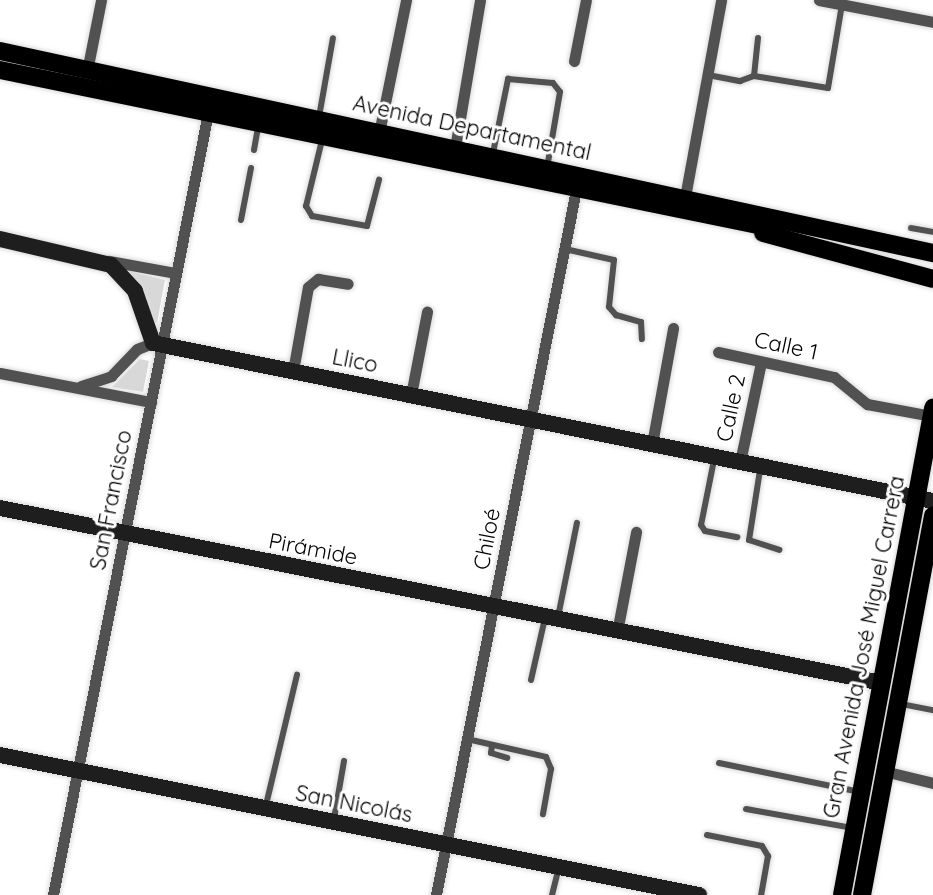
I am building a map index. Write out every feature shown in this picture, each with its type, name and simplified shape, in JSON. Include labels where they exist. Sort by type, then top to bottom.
[{"type":"main road","name":"Avenida Departamental","points":[[0,51],[576,190],[692,204],[933,253]]},
{"type":"main road","name":"Avenida Departamental","points":[[0,70],[259,124],[379,133],[455,148],[879,248],[933,264]]},
{"type":"main road","points":[[692,204],[757,205],[933,241]]},
{"type":"main road","points":[[692,204],[933,279]]},
{"type":"main road","name":"Gran Avenida José Miguel Carrera","points":[[842,895],[882,683],[925,500],[932,412]]},
{"type":"main road","name":"Gran Avenida José Miguel Carrera","points":[[862,895],[901,681],[926,587],[933,516]]},
{"type":"main road","points":[[882,683],[901,681]]},
{"type":"street","points":[[87,71],[101,0]]},
{"type":"street","points":[[379,133],[406,0]]},
{"type":"street","points":[[455,148],[480,0]]},
{"type":"street","points":[[574,61],[586,0]]},
{"type":"street","points":[[692,204],[721,0]]},
{"type":"street","points":[[819,0],[933,22]]},
{"type":"street","name":"San Francisco","points":[[53,895],[151,402],[157,344],[208,113]]},
{"type":"street","name":"Chiloé","points":[[436,895],[576,190]]},
{"type":"street","points":[[0,239],[175,273]]},
{"type":"street","points":[[71,386],[105,380],[137,349],[157,344],[131,284],[98,259]]},
{"type":"street","points":[[293,371],[308,287],[318,279],[348,284]]},
{"type":"street","points":[[411,395],[427,312]]},
{"type":"street","points":[[652,444],[673,328]]},
{"type":"street","name":"Llico","points":[[157,344],[925,500]]},
{"type":"street","name":"Calle 1","points":[[718,352],[834,377],[867,404],[932,412]]},
{"type":"street","name":"Calle 2","points":[[740,462],[761,362]]},
{"type":"street","points":[[0,373],[151,402]]},
{"type":"street","name":"Pirámide","points":[[0,508],[882,683]]},
{"type":"street","points":[[617,632],[636,532]]},
{"type":"street","name":"San Nicolás","points":[[0,755],[699,895]]},
{"type":"street","points":[[884,771],[933,783]]},
{"type":"lane","points":[[708,75],[740,81],[754,76],[828,88],[842,4]]},
{"type":"lane","points":[[333,38],[321,129],[306,206],[312,216],[367,226],[379,180]]},
{"type":"lane","points":[[754,76],[758,38]]},
{"type":"lane","points":[[493,156],[503,84],[514,76],[553,83],[560,92],[547,168]]},
{"type":"lane","points":[[254,150],[259,124]]},
{"type":"lane","points":[[241,220],[251,168]]},
{"type":"lane","points":[[911,228],[933,232]]},
{"type":"lane","points":[[564,249],[614,260],[609,307],[616,315],[641,322],[642,339]]},
{"type":"lane","points":[[715,457],[701,525],[705,531],[737,537]]},
{"type":"lane","points":[[761,466],[749,540],[779,550]]},
{"type":"lane","points":[[531,680],[577,523]]},
{"type":"lane","points":[[266,808],[297,675]]},
{"type":"lane","points":[[897,703],[933,710]]},
{"type":"lane","points":[[467,739],[546,757],[551,769],[543,814]]},
{"type":"lane","points":[[492,745],[491,753],[507,758]]},
{"type":"lane","points":[[333,822],[344,761]]},
{"type":"lane","points":[[719,763],[861,793]]},
{"type":"lane","points":[[746,809],[855,828]]},
{"type":"lane","points":[[707,835],[762,846],[768,856],[761,895]]},
{"type":"lane","points":[[552,895],[559,867]]},
{"type":"shaded area","points":[[129,271],[165,280],[157,323],[151,321],[146,296]]},
{"type":"shaded area","points":[[140,359],[149,361],[143,392],[112,387]]}]
